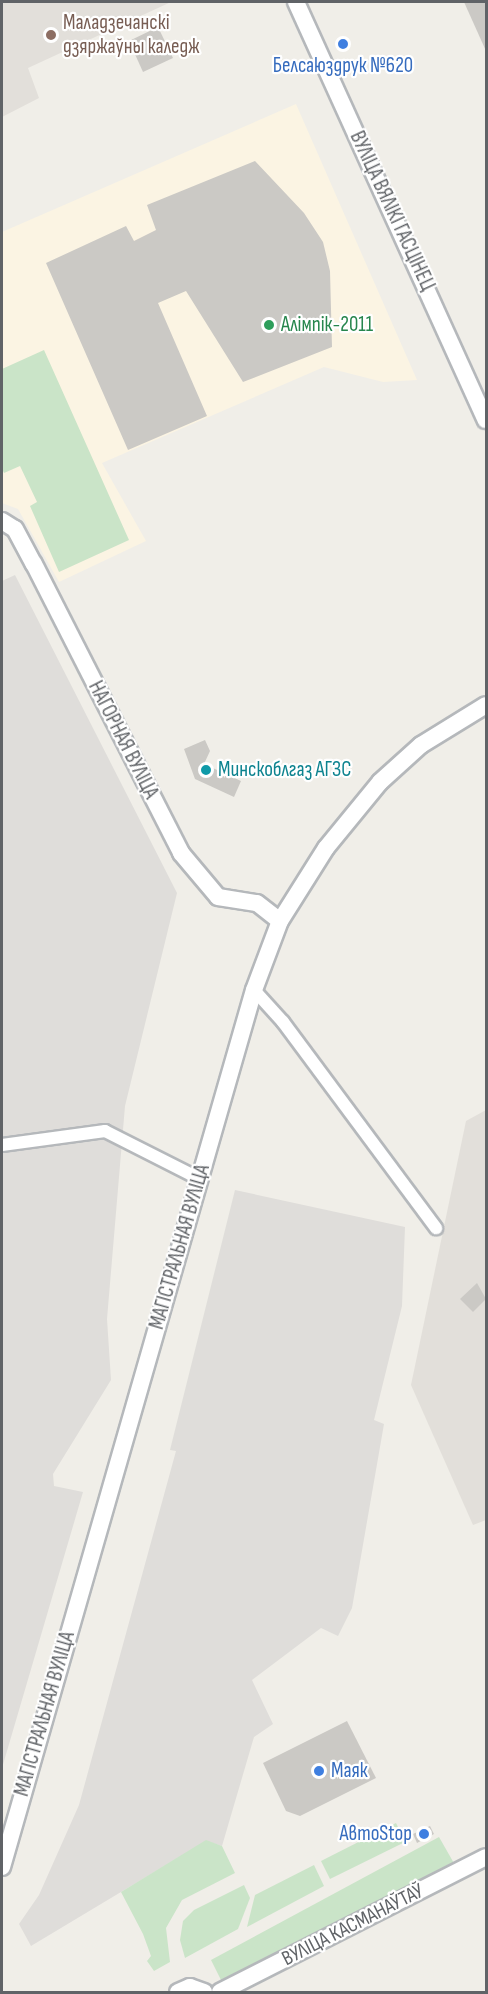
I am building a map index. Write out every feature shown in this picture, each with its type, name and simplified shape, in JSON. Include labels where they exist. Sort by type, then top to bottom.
[{"type":"main road","name":"ВУЛІЦА ВЯЛІКІ ГАСЦІНЕЦ","points":[[296,2],[486,420]]},
{"type":"main road","name":"НАГОРНАЯ ВУЛІЦА","points":[[2,521],[15,529],[34,564],[181,853],[218,897],[257,903],[280,921]]},
{"type":"main road","name":"МАГІСТРАЛЬНАЯ ВУЛІЦА","points":[[2,1867],[254,990],[280,921],[326,848],[380,782],[421,745],[486,705]]},
{"type":"main road","name":"ВУЛІЦА КАСМАНАЎТАЎ","points":[[220,1992],[486,1857]]},
{"type":"main road","points":[[178,1992],[190,1987],[204,1992]]},
{"type":"street","points":[[254,990],[284,1022],[436,1227]]},
{"type":"street","points":[[2,1145],[105,1131],[200,1179]]},
{"type":"shaded area","name":"Маладзечанскі дзяржаўны каледж","points":[[2,2],[171,2],[28,68],[39,98],[2,117]]},
{"type":"shaded area","points":[[296,104],[417,380],[383,382],[324,367],[102,463],[146,541],[59,582],[18,509],[2,503],[2,232]]},
{"type":"shaded area","points":[[15,575],[177,893],[125,1106],[107,1319],[111,1380],[53,1474],[54,1486],[83,1492],[2,1768],[2,581]]},
{"type":"shaded area","points":[[486,1110],[486,1520],[473,1525],[411,1385],[466,1121]]},
{"type":"shaded area","points":[[235,1190],[405,1227],[402,1306],[374,1420],[384,1424],[352,1608],[338,1636],[321,1628],[252,1680],[273,1724],[254,1737],[222,1846],[206,1841],[31,1946],[19,1924],[39,1895],[79,1805],[176,1451],[170,1450]]},
{"type":"green space","points":[[44,350],[129,540],[59,572],[30,506],[37,502],[20,466],[4,473],[2,469],[2,369]]},
{"type":"green space","points":[[396,1823],[405,1842],[330,1879],[321,1861]]},
{"type":"green space","points":[[439,1837],[455,1865],[222,1982],[211,1960]]},
{"type":"green space","points":[[206,1840],[222,1846],[235,1873],[182,1900],[166,1928],[170,1962],[154,1971],[147,1961],[151,1956],[143,1934],[121,1892]]},
{"type":"green space","points":[[314,1865],[324,1886],[247,1927],[255,1895]]},
{"type":"green space","points":[[244,1885],[250,1898],[238,1929],[185,1958],[180,1940],[183,1921],[194,1910]]},
{"type":"building","points":[[464,2],[486,2],[486,51]]},
{"type":"building","points":[[158,27],[173,58],[143,72],[129,41]]},
{"type":"building","name":"Алімпік-2011","points":[[255,161],[304,213],[323,242],[330,271],[332,347],[243,382],[186,291],[158,303],[207,416],[128,450],[46,263],[126,226],[134,241],[156,230],[147,205]]},
{"type":"building","name":"Минскоблгаз АГЗС","points":[[205,740],[210,751],[204,764],[241,781],[234,797],[195,779],[184,749]]},
{"type":"building","points":[[477,1283],[486,1299],[473,1312],[460,1299]]},
{"type":"building","name":"Маяк","points":[[347,1721],[376,1778],[300,1816],[286,1811],[263,1763]]},
{"type":"building","name":"АвтоStop","points":[[430,1826],[434,1834],[417,1843],[413,1834]]},
{"type":"place","name":"Маладзечанскі дзяржаўны каледж","points":[[51,35]]},
{"type":"place","name":"Белсаюздрук №620","points":[[343,44]]},
{"type":"place","name":"Алімпік-2011","points":[[269,325]]},
{"type":"place","name":"Минскоблгаз АГЗС","points":[[206,770]]},
{"type":"place","name":"Маяк","points":[[319,1771]]},
{"type":"place","name":"АвтоStop","points":[[424,1834]]}]
